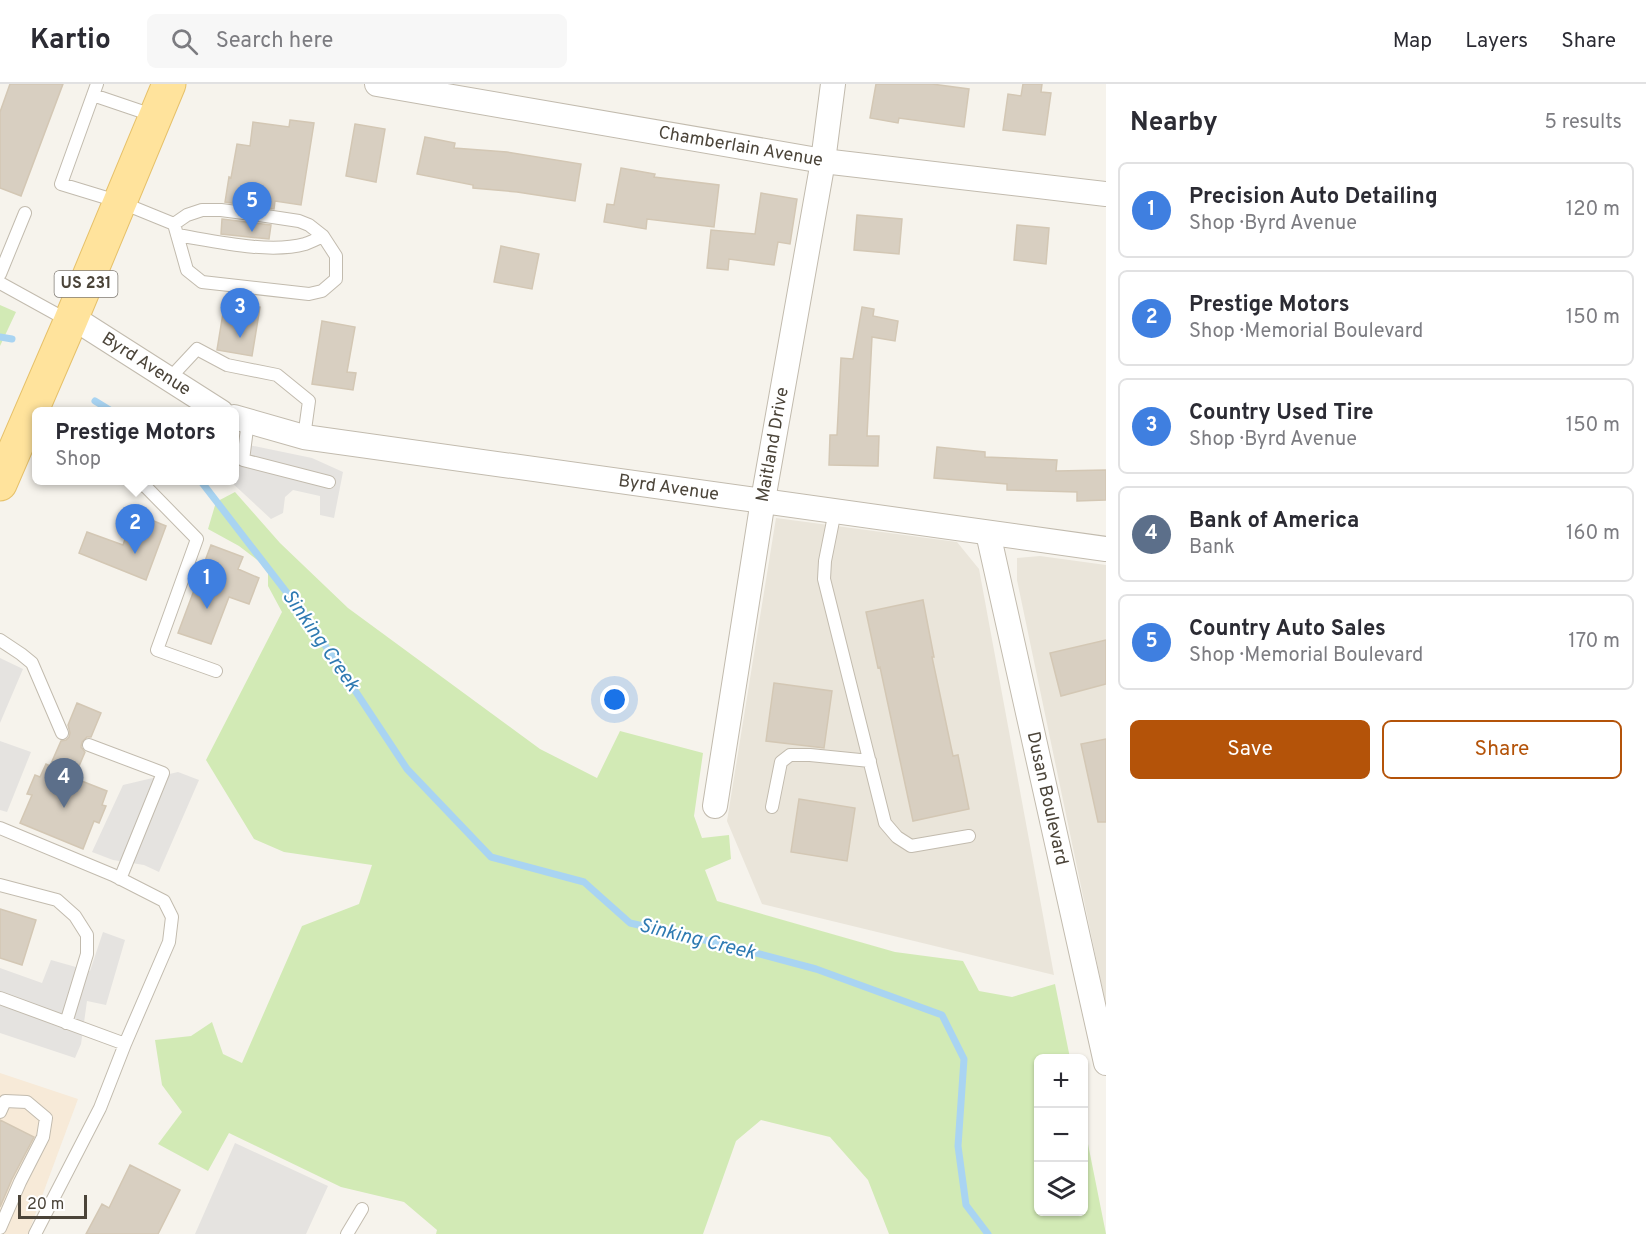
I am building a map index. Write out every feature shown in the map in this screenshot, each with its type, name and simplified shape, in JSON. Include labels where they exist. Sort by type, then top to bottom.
[{"type":"main road","name":"US 231","points":[[37,407],[170,84]]},
{"type":"main road","name":"US 231","points":[[0,484],[32,419]]},
{"type":"street","name":"Chamberlain Avenue","points":[[377,84],[406,87],[823,162],[1106,194]]},
{"type":"street","name":"Maitland Drive","points":[[715,806],[762,500],[823,162],[833,84]]},
{"type":"street","name":"Byrd Avenue","points":[[71,320],[214,407]]},
{"type":"street","name":"Byrd Avenue","points":[[241,419],[304,437],[1106,549]]},
{"type":"street","name":"Dusan Boulevard","points":[[988,533],[1106,1063]]},
{"type":"lane","points":[[156,116],[95,89],[61,184],[120,202],[175,230],[258,247],[304,244],[322,236]]},
{"type":"lane","points":[[202,210],[221,210],[309,225],[322,236],[336,256],[336,279],[322,291],[309,294],[202,282],[187,270],[175,230],[188,216],[202,210]]},
{"type":"lane","points":[[0,274],[25,213]]},
{"type":"lane","points":[[0,282],[71,320]]},
{"type":"lane","points":[[169,379],[196,350],[227,365],[277,375],[309,401],[304,437]]},
{"type":"lane","points":[[241,419],[243,460],[329,482]]},
{"type":"lane","points":[[143,485],[197,538],[157,650],[216,671]]},
{"type":"lane","points":[[835,511],[825,561],[824,579],[885,823],[897,837],[911,846],[969,836]]},
{"type":"lane","points":[[0,640],[32,663],[62,733]]},
{"type":"lane","points":[[89,745],[163,773],[120,879]]},
{"type":"lane","points":[[772,807],[781,762],[790,755],[810,754],[870,761]]},
{"type":"lane","points":[[0,828],[120,879],[164,901],[172,917],[169,942],[100,1108],[35,1234]]},
{"type":"lane","points":[[0,885],[57,900],[75,916],[87,935],[87,954],[66,1023]]},
{"type":"lane","points":[[0,998],[125,1044]]},
{"type":"lane","points":[[0,1112],[5,1101],[27,1102],[46,1118],[43,1137],[0,1228]]},
{"type":"lane","points":[[347,1234],[362,1209]]},
{"type":"shaded area","points":[[239,443],[312,458],[343,472],[334,518],[320,515],[320,496],[293,490],[285,497],[283,513],[271,519],[234,485],[239,485]]},
{"type":"shaded area","points":[[776,518],[957,542],[979,569],[1054,975],[762,904],[727,821]]},
{"type":"shaded area","points":[[1040,556],[1106,565],[1106,1006],[1017,580],[1017,558]]},
{"type":"shaded area","points":[[0,658],[23,669],[0,723]]},
{"type":"shaded area","points":[[0,741],[31,752],[7,812],[0,810]]},
{"type":"shaded area","points":[[178,772],[199,780],[159,872],[144,865],[113,860],[92,852],[123,785]]},
{"type":"shaded area","points":[[103,932],[125,940],[106,1005],[87,1001],[81,1044],[75,1058],[0,1033],[0,968],[42,983],[51,960],[90,971]]},
{"type":"shaded area","points":[[0,1073],[78,1099],[28,1234],[0,1234]]},
{"type":"shaded area","points":[[235,1143],[328,1186],[306,1234],[195,1234]]},
{"type":"green space","points":[[0,305],[16,312],[0,346]]},
{"type":"green space","points":[[235,492],[280,543],[348,608],[540,749],[597,778],[620,731],[703,753],[694,816],[702,838],[729,835],[731,859],[705,870],[717,901],[895,952],[963,961],[979,991],[1012,997],[1055,984],[1069,1054],[1034,1054],[1034,1216],[1088,1216],[1088,1144],[1106,1234],[889,1234],[868,1180],[830,1137],[761,1120],[736,1141],[703,1234],[436,1234],[437,1230],[404,1202],[341,1187],[229,1133],[208,1171],[158,1144],[182,1112],[162,1085],[155,1040],[191,1036],[212,1022],[223,1054],[242,1063],[302,926],[359,904],[372,865],[284,852],[254,839],[206,760],[282,612],[268,586],[268,568],[239,546],[208,529],[216,502]]},
{"type":"building","points":[[10,84],[63,84],[21,196],[0,188],[0,112]]},
{"type":"building","points":[[876,84],[932,84],[969,89],[964,127],[899,118],[898,123],[870,118]]},
{"type":"building","points":[[1023,84],[1042,84],[1041,92],[1051,93],[1045,135],[1003,130],[1008,94],[1021,96]]},
{"type":"building","points":[[290,120],[314,123],[301,205],[275,201],[274,209],[225,202],[237,144],[250,146],[253,122],[289,127]]},
{"type":"building","points":[[355,124],[385,129],[376,182],[346,176]]},
{"type":"building","points":[[425,137],[455,143],[454,148],[507,152],[581,164],[575,201],[473,188],[473,185],[417,174]]},
{"type":"building","points":[[621,168],[655,174],[654,177],[719,185],[714,227],[647,219],[646,229],[604,222],[607,204],[614,205]]},
{"type":"building","points":[[761,193],[797,199],[790,244],[778,242],[774,265],[729,259],[728,270],[707,268],[711,230],[755,234]]},
{"type":"building","points":[[857,215],[902,219],[899,254],[854,250]]},
{"type":"building","points":[[222,219],[271,225],[269,239],[221,234]]},
{"type":"building","points":[[1017,225],[1049,228],[1046,264],[1014,260]]},
{"type":"building","points":[[501,246],[539,254],[532,289],[494,282]]},
{"type":"building","points":[[225,301],[260,307],[252,356],[217,350]]},
{"type":"building","points":[[862,307],[874,309],[873,316],[898,321],[895,341],[872,337],[867,436],[879,436],[878,466],[829,465],[830,435],[837,435],[841,358],[853,359]]},
{"type":"building","points":[[322,321],[355,327],[347,372],[356,373],[353,390],[312,384]]},
{"type":"building","points":[[937,447],[985,452],[985,457],[1057,460],[1056,471],[1106,470],[1106,500],[1077,501],[1077,492],[1007,490],[1007,484],[934,478]]},
{"type":"building","points":[[134,513],[166,526],[146,580],[79,553],[87,532],[123,545]]},
{"type":"building","points":[[211,545],[243,557],[238,569],[259,578],[249,604],[229,597],[211,644],[178,633]]},
{"type":"building","points":[[923,600],[934,657],[932,657],[953,756],[958,755],[969,809],[913,821],[866,612]]},
{"type":"building","points":[[1106,640],[1106,684],[1061,696],[1050,653]]},
{"type":"building","points":[[774,683],[832,691],[824,748],[766,741]]},
{"type":"building","points":[[77,703],[101,713],[91,737],[87,737],[82,742],[81,747],[85,752],[74,778],[107,791],[102,805],[106,806],[99,823],[94,821],[83,849],[20,823],[32,795],[27,794],[35,775],[40,777],[46,764],[50,766],[61,741],[69,737],[68,725]]},
{"type":"building","points":[[1106,739],[1106,822],[1098,822],[1081,744]]},
{"type":"building","points":[[799,799],[855,808],[847,861],[791,852]]},
{"type":"building","points":[[0,909],[36,920],[22,965],[0,958]]},
{"type":"building","points":[[0,1120],[34,1137],[0,1207]]},
{"type":"building","points":[[130,1165],[180,1190],[158,1234],[86,1234],[102,1204],[109,1208]]},
{"type":"waterway","points":[[0,337],[12,339]]},
{"type":"waterway","name":"Sinking Creek","points":[[95,401],[105,407]]},
{"type":"waterway","name":"Sinking Creek","points":[[204,485],[311,624],[407,769],[491,857],[584,882],[630,923],[816,969],[942,1015],[964,1059],[958,1146],[966,1205],[988,1234]]},
{"type":"place","name":"Country Auto Sales","points":[[252,232]]},
{"type":"place","name":"Country Used Tire","points":[[240,338]]},
{"type":"place","name":"Prestige Motors","points":[[135,554]]},
{"type":"place","name":"Precision Auto Detailing","points":[[207,609]]},
{"type":"place","name":"Bank of America","points":[[64,808]]}]
